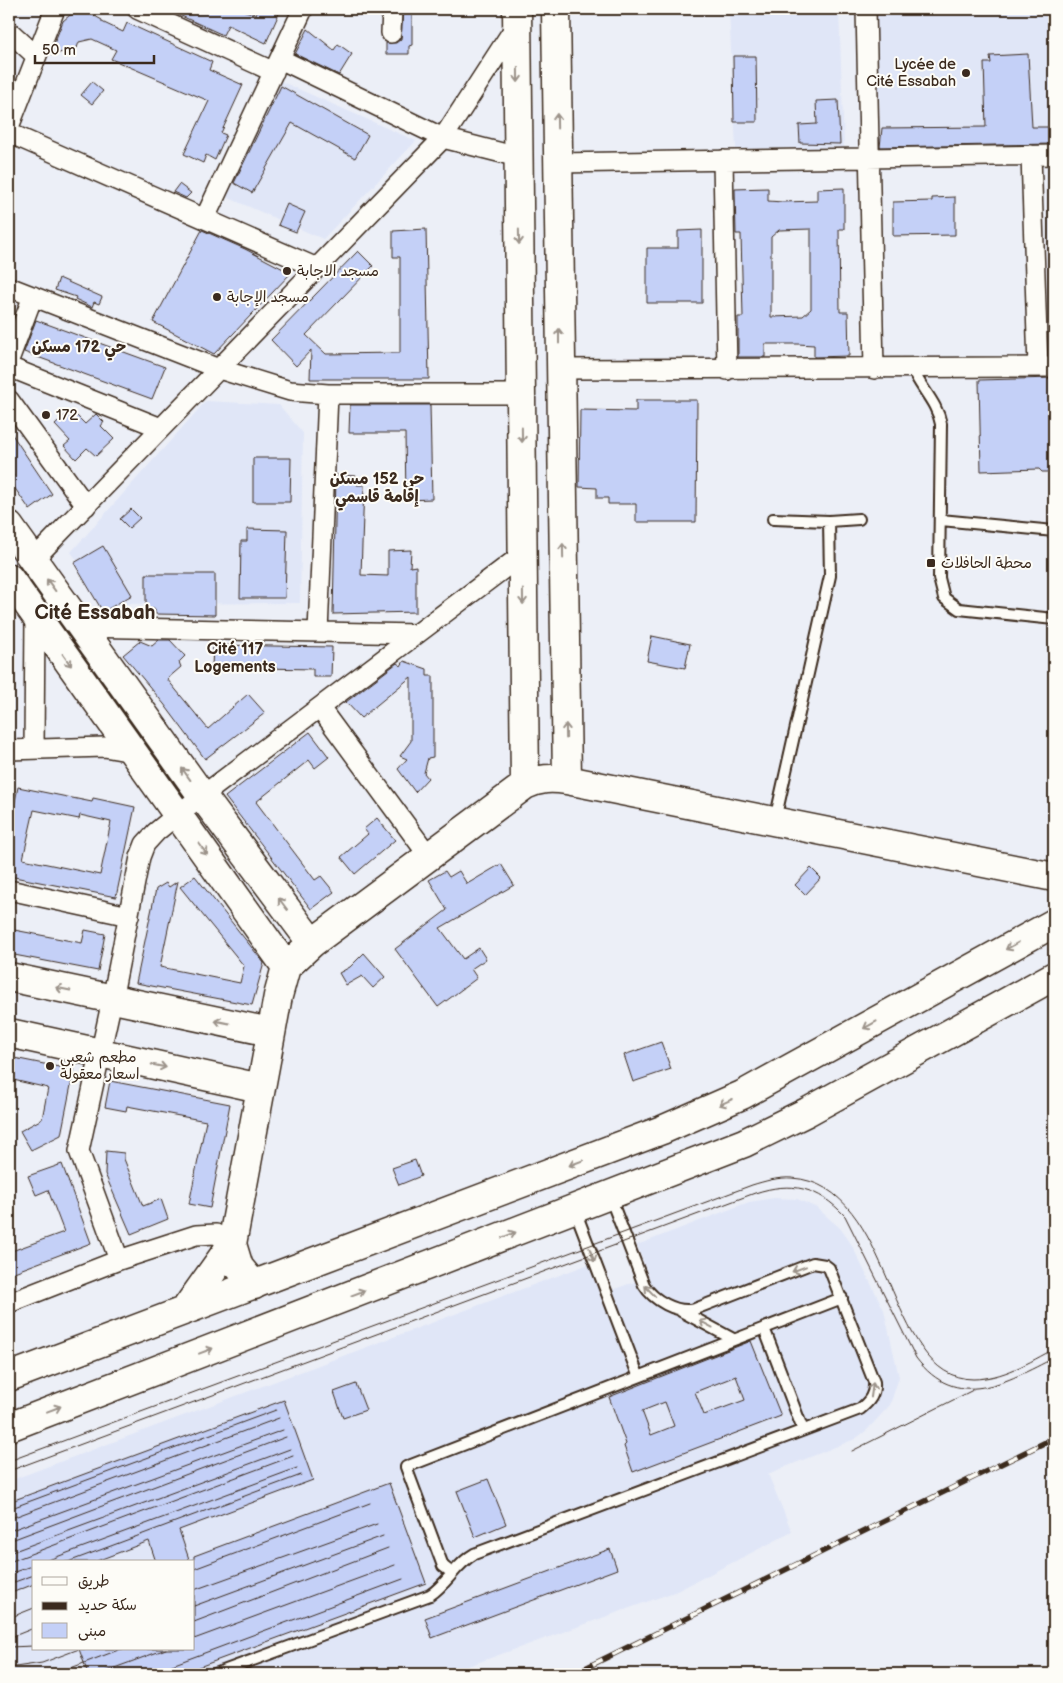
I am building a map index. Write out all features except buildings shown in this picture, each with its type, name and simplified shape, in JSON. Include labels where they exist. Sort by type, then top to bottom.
[{"type":"main road","points":[[556,9],[559,369],[567,780]]},
{"type":"main road","points":[[517,16],[525,785]]},
{"type":"main road","points":[[9,526],[203,797],[312,943]]},
{"type":"main road","points":[[10,581],[286,967]]},
{"type":"main road","points":[[185,1310],[232,1244],[270,1032],[286,967],[312,943],[428,855],[525,785],[536,780],[567,780],[1054,877]]},
{"type":"main road","points":[[9,1377],[109,1341],[185,1310],[662,1130],[742,1095],[1054,923]]},
{"type":"main road","points":[[9,1427],[575,1210],[744,1143],[807,1112],[1054,976]]},
{"type":"main road","points":[[9,977],[270,1032]]},
{"type":"main road","points":[[9,1033],[260,1088]]},
{"type":"main road","points":[[232,1244],[239,1267],[254,1285]]},
{"type":"street","points":[[55,9],[10,123],[205,218],[317,268]]},
{"type":"street","points":[[137,9],[277,66],[443,138],[518,157]]},
{"type":"street","points":[[205,218],[303,9]]},
{"type":"street","points":[[392,9],[392,33]]},
{"type":"street","points":[[866,9],[874,369]]},
{"type":"street","points":[[33,560],[443,138],[517,16]]},
{"type":"street","points":[[9,30],[36,56]]},
{"type":"street","points":[[559,369],[727,370],[1046,367],[1031,155]]},
{"type":"street","points":[[558,162],[1054,155]]},
{"type":"street","points":[[723,160],[727,370]]},
{"type":"street","points":[[9,287],[219,368],[290,391],[328,394],[521,394]]},
{"type":"street","points":[[9,360],[33,296]]},
{"type":"street","points":[[9,368],[161,428]]},
{"type":"street","points":[[318,632],[328,394]]},
{"type":"street","points":[[9,400],[86,506]]},
{"type":"street","points":[[119,1260],[79,1151],[101,1054],[140,856],[145,844],[178,814],[523,554]]},
{"type":"street","points":[[34,749],[35,615]]},
{"type":"street","points":[[81,627],[417,634]]},
{"type":"street","points":[[320,708],[428,855]]},
{"type":"street","points":[[9,750],[104,747],[133,752]]},
{"type":"street","points":[[9,890],[129,916]]},
{"type":"street","points":[[9,1303],[119,1260],[206,1233],[225,1238],[232,1244]]},
{"type":"lane","points":[[912,368],[919,383],[935,404],[941,424],[940,588],[944,598],[950,605],[969,611],[1054,619]]},
{"type":"lane","points":[[773,519],[829,521],[858,519]]},
{"type":"lane","points":[[941,520],[1054,531]]},
{"type":"lane","points":[[775,821],[830,576],[829,521]]},
{"type":"lane","points":[[610,1196],[644,1285],[654,1296],[733,1339]]},
{"type":"lane","points":[[575,1210],[638,1375]]},
{"type":"lane","points":[[215,1674],[430,1595],[466,1559],[474,1554],[837,1417],[866,1404],[870,1400],[874,1388],[842,1298],[829,1268],[825,1265],[813,1263],[695,1309],[678,1310]]},
{"type":"lane","points":[[452,1573],[443,1566],[406,1467],[612,1388],[636,1378],[638,1375],[842,1298]]},
{"type":"lane","points":[[764,1328],[803,1430]]},
{"type":"shaded area","points":[[729,9],[839,9],[844,147],[736,149]]},
{"type":"shaded area","name":"Lycée de Cité Essabah","points":[[876,9],[1054,9],[1054,137],[881,141]]},
{"type":"shaded area","points":[[278,80],[416,141],[323,239],[222,195]]},
{"type":"shaded area","points":[[206,401],[279,405],[303,433],[300,603],[108,604],[71,552]]},
{"type":"shaded area","points":[[774,1198],[797,1199],[817,1208],[840,1228],[850,1242],[884,1310],[899,1377],[890,1405],[867,1430],[855,1439],[768,1474],[792,1532],[677,1591],[446,1674],[9,1674],[9,1481],[589,1264],[600,1294],[649,1277],[637,1245],[749,1202]]},
{"type":"tram line","points":[[9,1461],[752,1185],[782,1178],[792,1178],[826,1189],[852,1212],[872,1245],[904,1317],[922,1349],[944,1371],[973,1379],[995,1376],[1015,1369],[1054,1349]]},
{"type":"tram line","points":[[9,1471],[755,1193],[781,1187],[793,1187],[814,1193],[825,1198],[845,1216],[916,1358],[932,1374],[948,1384],[965,1388],[982,1387],[1018,1376],[1054,1358]]},
{"type":"tram line","points":[[852,1451],[973,1390]]},
{"type":"tram line","points":[[9,1509],[276,1410]]},
{"type":"tram line","points":[[9,1519],[279,1418]]},
{"type":"tram line","points":[[9,1531],[283,1430]]},
{"type":"tram line","points":[[9,1541],[286,1437]]},
{"type":"tram line","points":[[9,1553],[290,1449]]},
{"type":"tram line","points":[[9,1562],[293,1456]]},
{"type":"tram line","points":[[48,1560],[297,1468]]},
{"type":"tram line","points":[[73,1560],[301,1475]]},
{"type":"tram line","points":[[195,1569],[370,1503]]},
{"type":"tram line","points":[[195,1590],[377,1524]]},
{"type":"tram line","points":[[195,1606],[383,1536]]},
{"type":"tram line","points":[[195,1622],[388,1548]]},
{"type":"tram line","points":[[195,1639],[395,1565]]},
{"type":"tram line","points":[[9,1574],[32,1566]]},
{"type":"tram line","points":[[9,1584],[32,1576]]},
{"type":"tram line","points":[[148,1674],[403,1579]]},
{"type":"tram line","points":[[9,1618],[32,1609]]},
{"type":"tram line","points":[[9,1638],[32,1629]]},
{"type":"tram line","points":[[9,1647],[32,1646]]},
{"type":"tram line","points":[[9,1668],[42,1663],[76,1650]]},
{"type":"tram line","points":[[55,1674],[118,1650]]},
{"type":"tram line","points":[[98,1674],[163,1650]]},
{"type":"railway","points":[[573,1674],[1054,1438]]},
{"type":"place","name":"Lycée de Cité Essabah","points":[[966,73]]},
{"type":"place","name":"مسجد الاجابة","points":[[287,271]]},
{"type":"place","name":"مسجد الإجابة","points":[[217,297]]},
{"type":"place","name":"172","points":[[46,415]]},
{"type":"place","name":"محطة الحافلات","points":[[931,563]]},
{"type":"place","name":"مطعم شعبي اسعار معقولة","points":[[50,1066]]},
{"type":"district","name":"حي 172 مسكن","points":[[79,347]]},
{"type":"district","name":"حي 152 مسكن إقامة قاسمي","points":[[377,488]]},
{"type":"district","name":"Cité Essabah","points":[[95,613]]},
{"type":"district","name":"Cité 117 Logements","points":[[235,658]]}]
